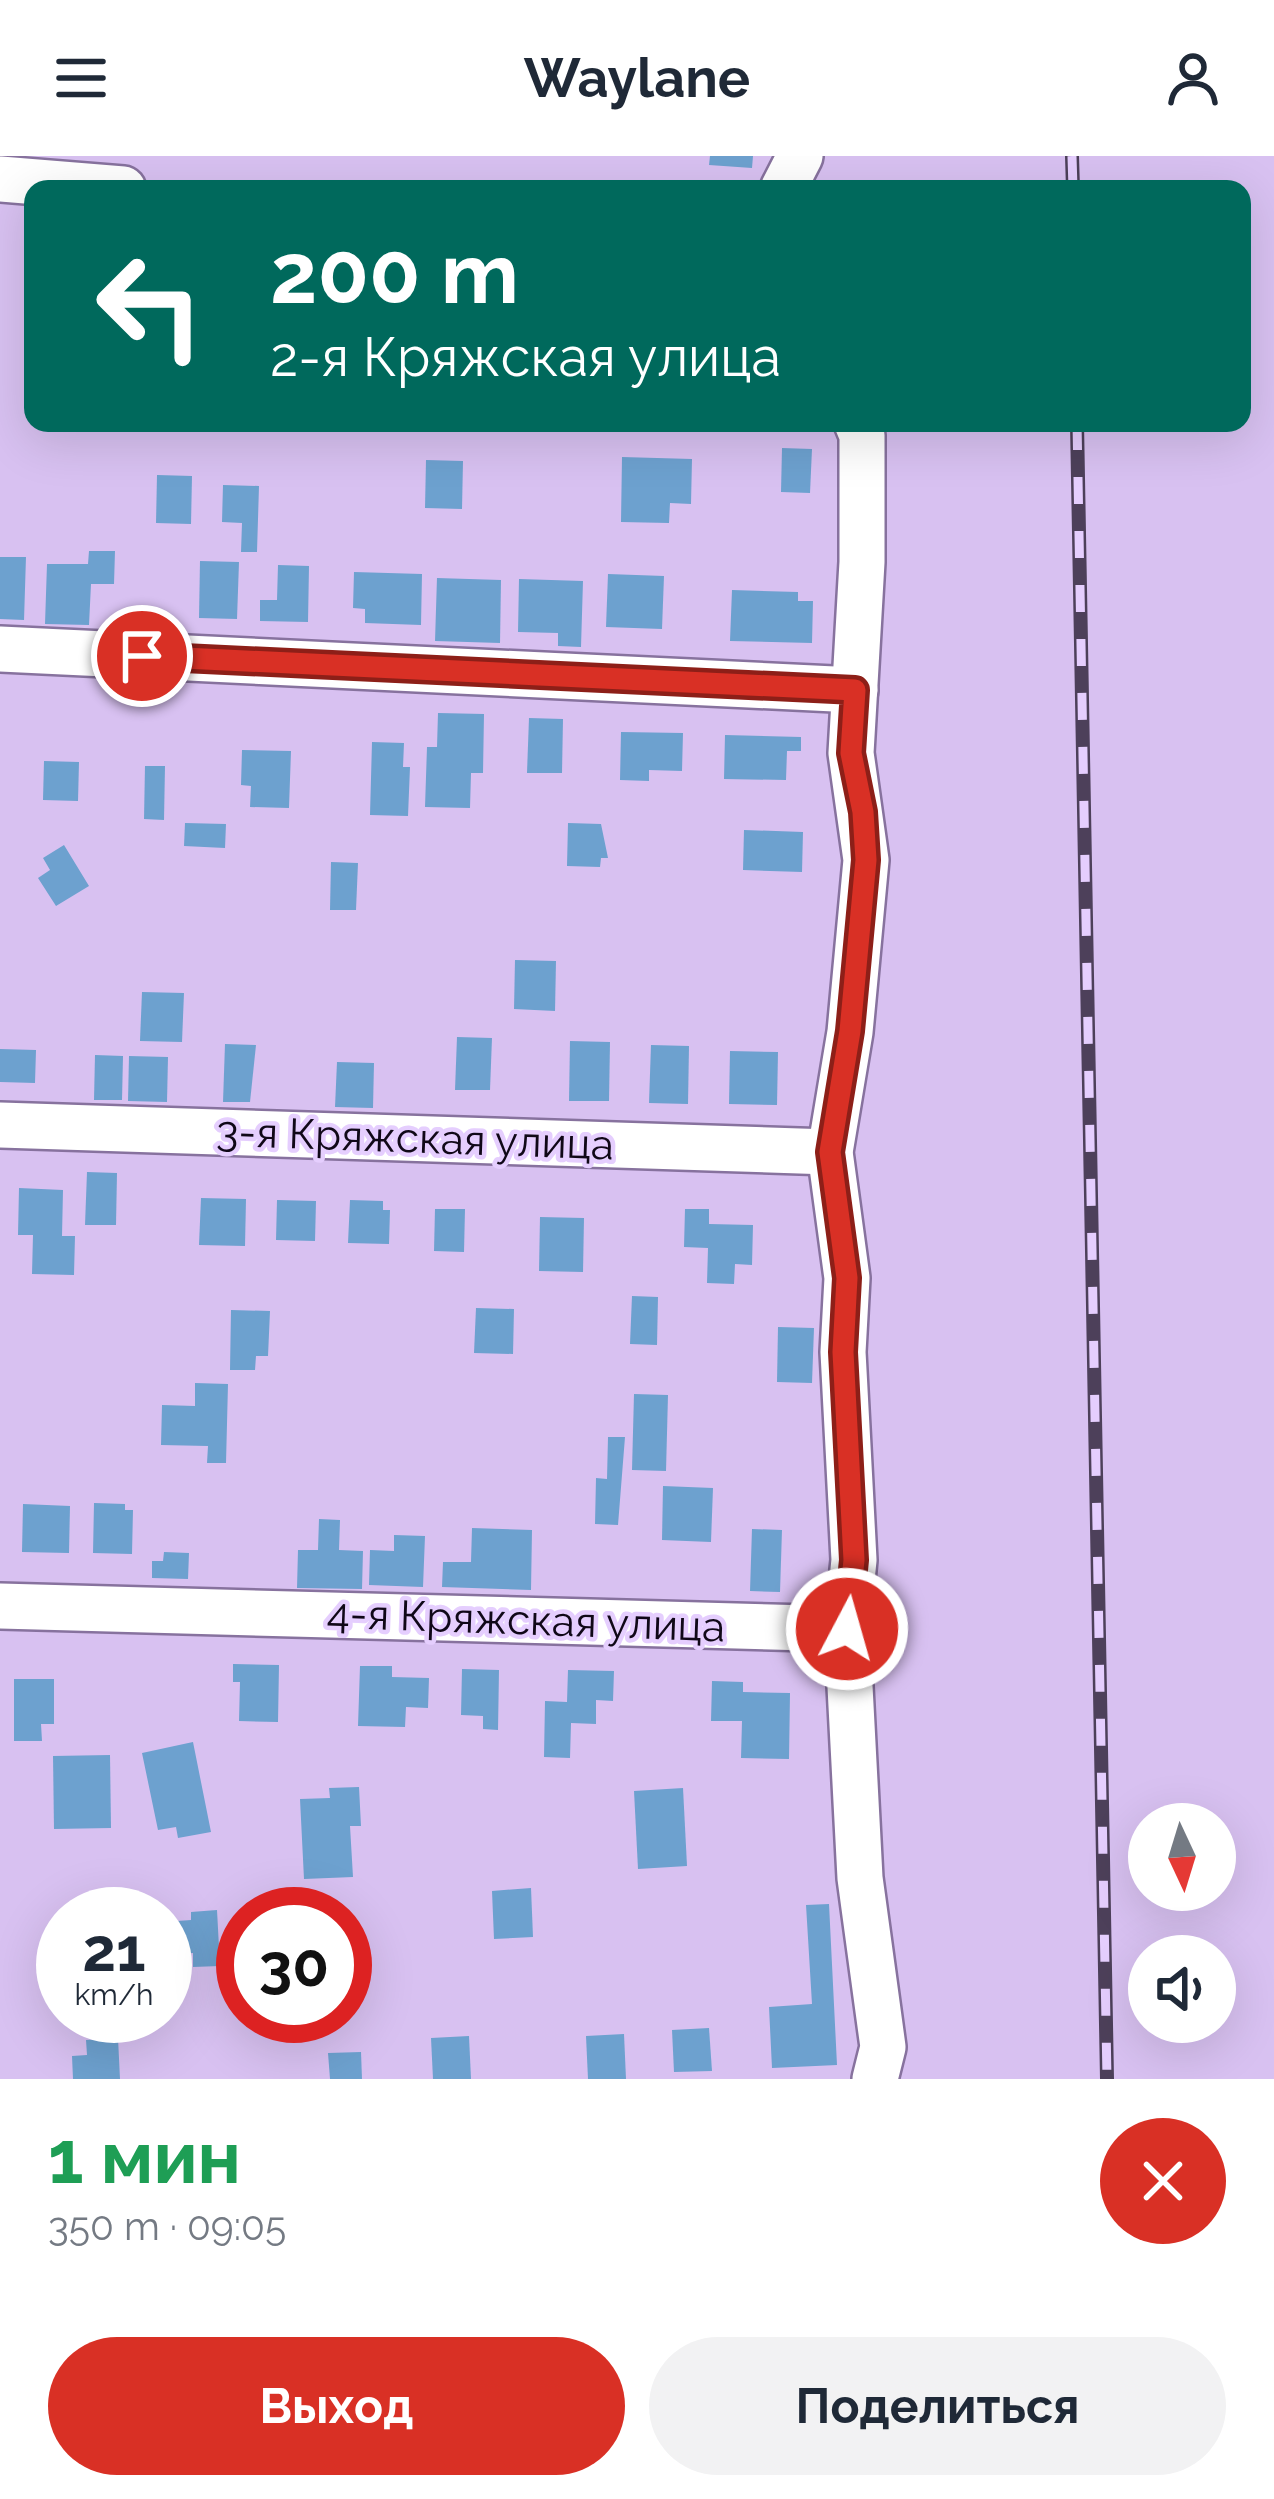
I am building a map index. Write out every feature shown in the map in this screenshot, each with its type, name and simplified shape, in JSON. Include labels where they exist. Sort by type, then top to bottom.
[{"type":"street","points":[[861,432],[862,562],[851,753],[863,812],[866,860],[850,1031],[830,1152],[847,1278],[843,1352],[854,1560],[847,1629],[860,1879],[883,2047],[875,2079]]},
{"type":"street","points":[[0,649],[855,690]]},
{"type":"street","name":"3-я Кряжская улица","points":[[0,1125],[830,1152]]},
{"type":"street","name":"4-я Кряжская улица","points":[[0,1606],[847,1629]]},
{"type":"building","points":[[710,156],[753,156],[752,168],[709,165]]},
{"type":"building","points":[[782,448],[812,449],[810,493],[781,492]]},
{"type":"building","points":[[622,457],[692,459],[691,504],[670,503],[669,523],[621,522]]},
{"type":"building","points":[[426,460],[463,461],[462,509],[425,508]]},
{"type":"building","points":[[157,475],[192,476],[191,524],[156,523]]},
{"type":"building","points":[[223,485],[259,486],[257,552],[241,552],[242,523],[222,522]]},
{"type":"building","points":[[89,551],[115,551],[114,584],[91,584],[89,625],[45,624],[47,564],[88,564]]},
{"type":"building","points":[[0,557],[26,557],[24,620],[0,619]]},
{"type":"building","points":[[200,561],[239,562],[237,619],[199,618]]},
{"type":"building","points":[[278,565],[309,566],[308,622],[260,621],[260,600],[277,600]]},
{"type":"building","points":[[354,572],[422,574],[421,625],[365,623],[365,609],[353,608]]},
{"type":"building","points":[[608,574],[664,576],[662,629],[606,627]]},
{"type":"building","points":[[437,578],[501,580],[500,643],[435,641]]},
{"type":"building","points":[[519,579],[583,581],[581,647],[558,646],[558,633],[518,632]]},
{"type":"building","points":[[732,590],[798,592],[798,601],[813,601],[812,643],[730,641]]},
{"type":"building","points":[[438,713],[484,714],[483,773],[471,773],[470,808],[425,807],[427,747],[437,747]]},
{"type":"building","points":[[529,718],[563,719],[562,773],[527,773]]},
{"type":"building","points":[[621,732],[683,733],[682,771],[649,770],[649,781],[620,780]]},
{"type":"building","points":[[725,735],[801,737],[801,751],[787,751],[786,780],[724,779]]},
{"type":"building","points":[[372,742],[404,743],[403,767],[410,767],[408,816],[370,815]]},
{"type":"building","points":[[242,750],[291,751],[289,808],[250,807],[251,786],[241,785]]},
{"type":"building","points":[[44,761],[79,762],[78,801],[43,800]]},
{"type":"building","points":[[145,766],[165,766],[164,820],[144,819]]},
{"type":"building","points":[[185,823],[226,824],[225,848],[184,846]]},
{"type":"building","points":[[568,823],[601,824],[608,858],[601,858],[600,867],[567,866]]},
{"type":"building","points":[[744,830],[803,832],[802,872],[743,870]]},
{"type":"building","points":[[64,845],[89,886],[56,906],[38,878],[50,870],[43,858]]},
{"type":"building","points":[[331,862],[358,863],[356,910],[330,910]]},
{"type":"building","points":[[515,960],[556,961],[555,1011],[514,1009]]},
{"type":"building","points":[[142,992],[184,993],[182,1042],[140,1041]]},
{"type":"building","points":[[457,1037],[492,1038],[490,1090],[455,1090]]},
{"type":"building","points":[[570,1041],[610,1042],[609,1101],[569,1101]]},
{"type":"building","points":[[225,1044],[256,1045],[250,1102],[223,1102]]},
{"type":"building","points":[[651,1045],[689,1046],[688,1104],[649,1103]]},
{"type":"building","points":[[0,1049],[36,1050],[35,1083],[0,1082]]},
{"type":"building","points":[[730,1051],[778,1052],[777,1105],[729,1104]]},
{"type":"building","points":[[95,1055],[123,1056],[122,1100],[94,1100]]},
{"type":"building","points":[[129,1056],[168,1057],[167,1102],[128,1101]]},
{"type":"building","points":[[337,1062],[374,1063],[373,1108],[335,1107]]},
{"type":"building","points":[[87,1172],[117,1173],[116,1225],[85,1225]]},
{"type":"building","points":[[19,1188],[63,1190],[62,1236],[75,1236],[74,1275],[32,1274],[33,1235],[18,1235]]},
{"type":"building","points":[[201,1198],[246,1199],[245,1246],[199,1245]]},
{"type":"building","points":[[277,1200],[316,1201],[315,1241],[276,1240]]},
{"type":"building","points":[[350,1200],[383,1201],[383,1210],[390,1210],[389,1244],[348,1243]]},
{"type":"building","points":[[435,1209],[465,1209],[464,1252],[434,1251]]},
{"type":"building","points":[[685,1209],[709,1209],[709,1224],[753,1225],[752,1265],[735,1264],[734,1284],[707,1283],[708,1248],[684,1247]]},
{"type":"building","points":[[540,1217],[584,1218],[583,1272],[539,1271]]},
{"type":"building","points":[[632,1296],[658,1297],[657,1345],[630,1344]]},
{"type":"building","points":[[476,1308],[514,1309],[513,1354],[474,1353]]},
{"type":"building","points":[[231,1310],[270,1311],[268,1356],[256,1356],[255,1370],[230,1370]]},
{"type":"building","points":[[778,1327],[814,1328],[812,1383],[777,1382]]},
{"type":"building","points":[[195,1383],[228,1384],[226,1463],[207,1463],[208,1446],[161,1445],[162,1405],[195,1406]]},
{"type":"building","points":[[634,1394],[668,1395],[666,1471],[632,1470]]},
{"type":"building","points":[[608,1437],[625,1437],[618,1525],[595,1524],[596,1478],[607,1479]]},
{"type":"building","points":[[663,1486],[713,1488],[711,1542],[662,1540]]},
{"type":"building","points":[[94,1503],[125,1504],[125,1510],[133,1510],[132,1554],[93,1553]]},
{"type":"building","points":[[23,1504],[70,1506],[69,1553],[22,1552]]},
{"type":"building","points":[[319,1519],[340,1520],[339,1550],[363,1551],[362,1589],[297,1588],[298,1550],[318,1550]]},
{"type":"building","points":[[472,1528],[532,1530],[531,1590],[442,1587],[443,1562],[471,1562]]},
{"type":"building","points":[[752,1529],[782,1530],[780,1592],[750,1591]]},
{"type":"building","points":[[394,1535],[425,1536],[423,1587],[369,1585],[370,1550],[394,1551]]},
{"type":"building","points":[[164,1552],[189,1553],[188,1579],[152,1578],[152,1561],[163,1561]]},
{"type":"building","points":[[233,1664],[279,1665],[278,1722],[239,1721],[240,1682],[233,1682]]},
{"type":"building","points":[[360,1666],[392,1666],[392,1677],[429,1678],[428,1708],[406,1707],[405,1727],[358,1726]]},
{"type":"building","points":[[462,1669],[499,1670],[498,1730],[483,1729],[483,1716],[461,1715]]},
{"type":"building","points":[[568,1670],[614,1671],[613,1701],[596,1700],[596,1724],[571,1723],[570,1758],[544,1757],[545,1701],[567,1702]]},
{"type":"building","points":[[14,1679],[54,1679],[54,1724],[41,1724],[42,1741],[14,1741]]},
{"type":"building","points":[[712,1681],[743,1682],[743,1692],[790,1693],[789,1759],[741,1758],[742,1721],[711,1721]]},
{"type":"building","points":[[193,1742],[211,1832],[178,1838],[176,1827],[158,1830],[142,1753]]},
{"type":"building","points":[[110,1755],[111,1828],[54,1829],[53,1756]]},
{"type":"building","points":[[359,1787],[361,1826],[350,1826],[353,1877],[304,1879],[300,1799],[330,1798],[329,1788]]},
{"type":"building","points":[[683,1788],[687,1866],[638,1869],[634,1791]]},
{"type":"building","points":[[531,1888],[533,1937],[494,1939],[492,1891]]},
{"type":"building","points":[[829,1904],[837,2065],[772,2068],[769,2007],[812,2004],[806,1905]]},
{"type":"building","points":[[216,1910],[216,1966],[193,1967],[192,1912]]},
{"type":"building","points":[[709,2028],[712,2071],[674,2072],[672,2030]]},
{"type":"building","points":[[624,2034],[626,2079],[588,2079],[586,2036]]},
{"type":"building","points":[[469,2036],[471,2079],[433,2079],[431,2038]]},
{"type":"building","points":[[86,2043],[118,2043],[120,2079],[73,2079],[72,2056],[87,2055]]},
{"type":"building","points":[[361,2052],[362,2079],[330,2079],[328,2053]]},
{"type":"railway","points":[[1072,156],[1073,180]]},
{"type":"railway","points":[[1077,432],[1107,2079]]},
{"type":"route","points":[[142,656],[855,690],[851,753],[863,812],[866,860],[850,1031],[830,1152],[847,1278],[843,1352],[854,1560],[847,1629]]}]
